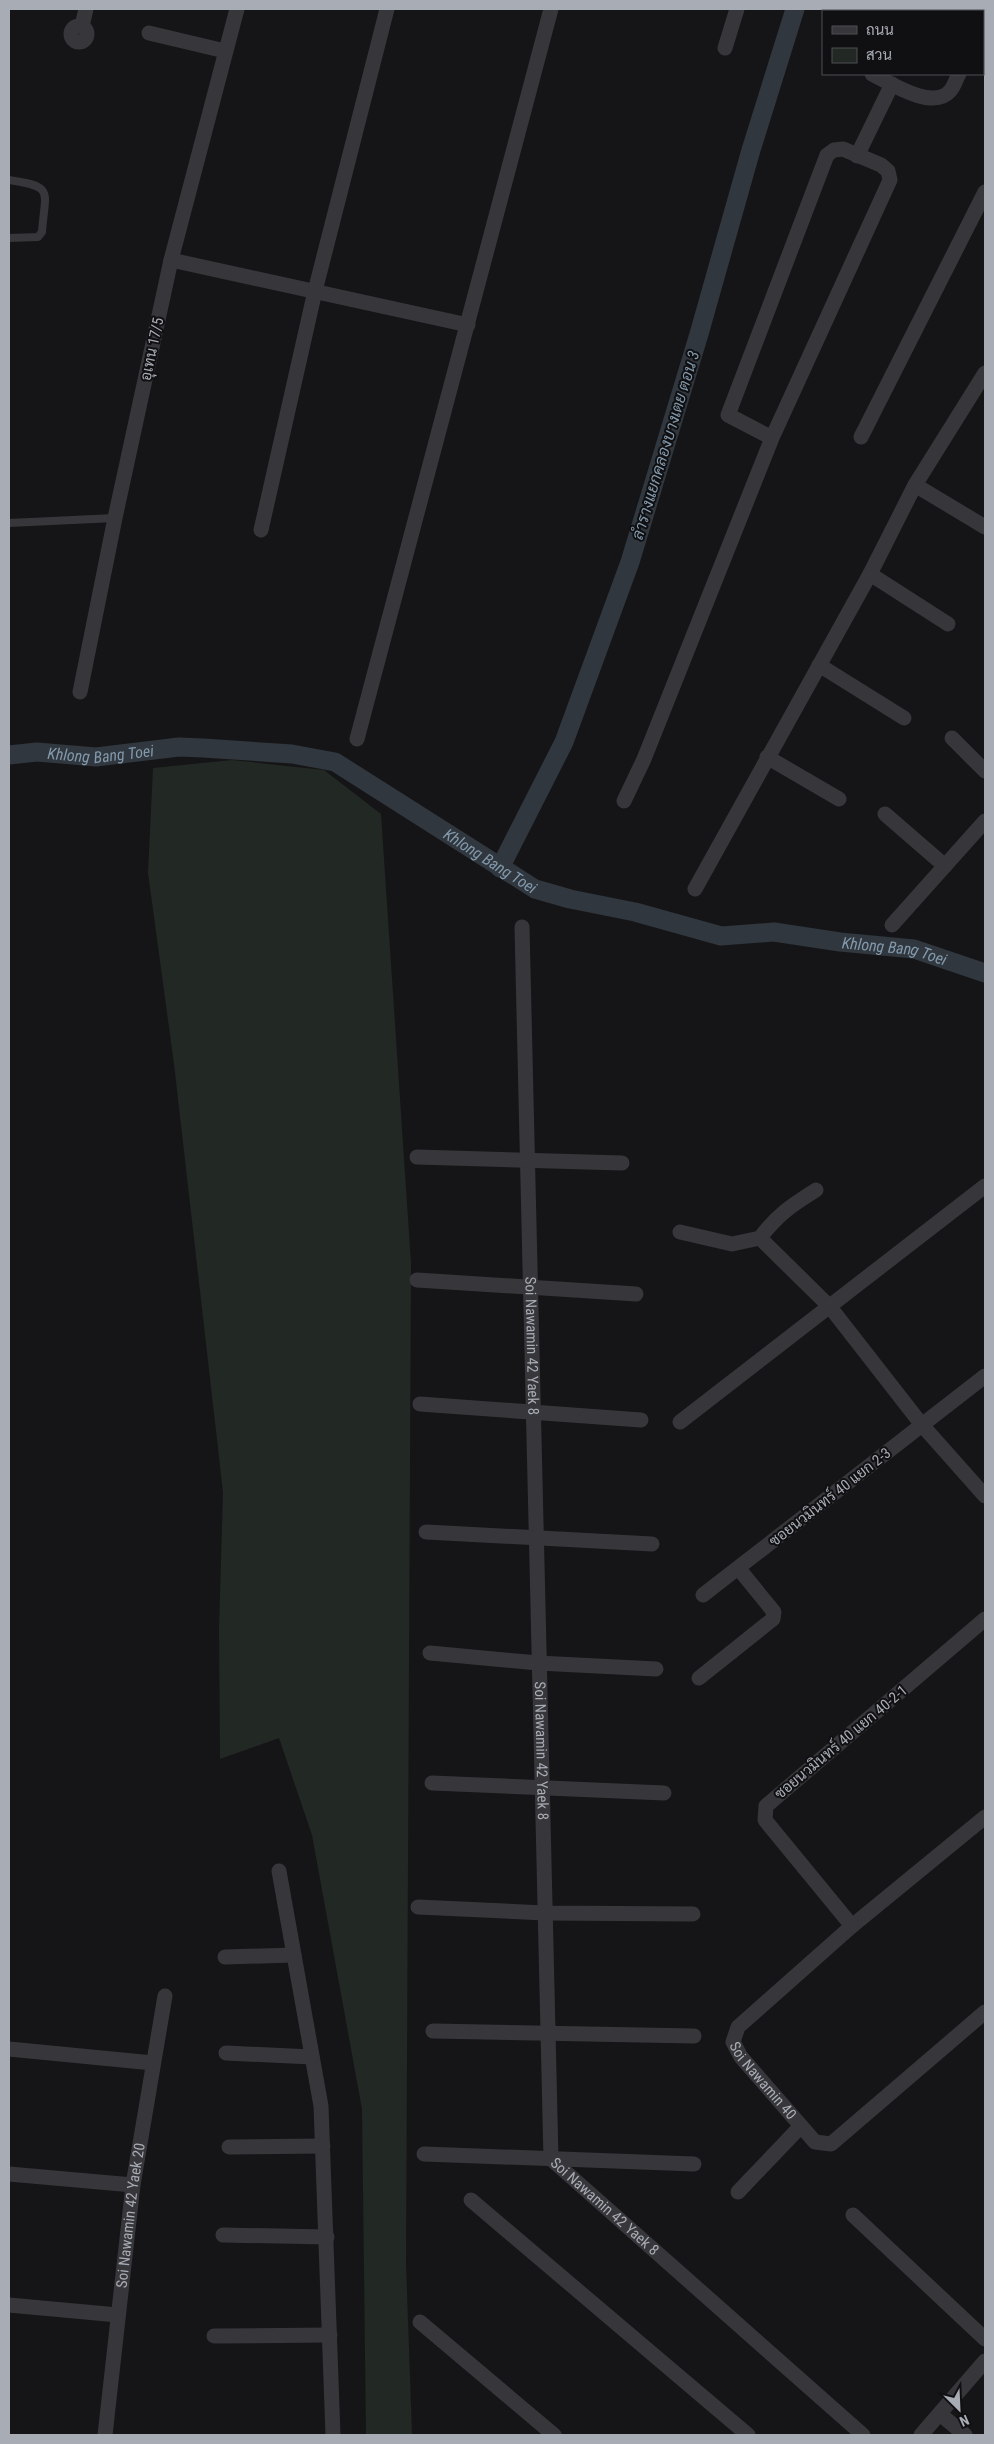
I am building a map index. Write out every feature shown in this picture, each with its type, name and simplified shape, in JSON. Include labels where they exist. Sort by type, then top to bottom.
[{"type":"street","points":[[82,26],[86,9]]},
{"type":"street","name":"อุเทน 17/5","points":[[80,692],[115,518],[171,260],[237,9]]},
{"type":"street","points":[[261,530],[315,291],[387,9]]},
{"type":"street","points":[[357,739],[551,9]]},
{"type":"street","points":[[725,48],[737,9]]},
{"type":"street","points":[[149,33],[226,51]]},
{"type":"street","points":[[874,75],[927,99],[940,98],[950,91],[958,75]]},
{"type":"street","points":[[857,156],[892,84]]},
{"type":"street","points":[[624,801],[644,758],[772,438],[890,180],[888,171],[881,165],[843,149],[834,150],[828,155],[728,416],[772,438]]},
{"type":"street","points":[[861,437],[985,192]]},
{"type":"street","points":[[171,260],[468,325]]},
{"type":"street","points":[[695,889],[870,574],[916,485],[980,395],[985,373]]},
{"type":"street","points":[[916,485],[985,527]]},
{"type":"street","points":[[870,574],[948,624]]},
{"type":"street","points":[[819,664],[904,718]]},
{"type":"street","points":[[952,738],[985,771]]},
{"type":"street","points":[[767,757],[839,799]]},
{"type":"street","points":[[885,814],[945,866]]},
{"type":"street","points":[[892,925],[985,821]]},
{"type":"street","name":"Soi Nawamin 42 Yaek 8","points":[[522,927],[551,2159],[863,2435]]},
{"type":"street","points":[[417,1157],[529,1162],[622,1163]]},
{"type":"street","points":[[680,1422],[830,1308],[985,1186]]},
{"type":"street","points":[[680,1232],[732,1244],[760,1238],[774,1219],[785,1209],[816,1190]]},
{"type":"street","points":[[760,1238],[830,1308],[922,1425],[985,1496]]},
{"type":"street","points":[[417,1280],[636,1294]]},
{"type":"street","name":"ซอยนวมินทร์ 40 แยก 2-3","points":[[703,1595],[739,1569],[985,1376]]},
{"type":"street","points":[[420,1404],[641,1420]]},
{"type":"street","points":[[426,1532],[652,1544]]},
{"type":"street","points":[[699,1678],[774,1619],[774,1612],[739,1569]]},
{"type":"street","name":"ซอยนวมินทร์ 40 แยก 40-2-1","points":[[852,1926],[765,1820],[766,1806],[985,1619]]},
{"type":"street","points":[[430,1653],[538,1664],[656,1669]]},
{"type":"street","points":[[432,1783],[664,1793]]},
{"type":"street","name":"Soi Nawamin 40","points":[[985,1816],[852,1926],[738,2027],[733,2042],[742,2057],[815,2142],[832,2144],[985,2012]]},
{"type":"street","points":[[279,1871],[321,2106],[334,2435]]},
{"type":"street","points":[[418,1907],[545,1913],[693,1914]]},
{"type":"street","points":[[225,1956],[294,1955]]},
{"type":"street","name":"Soi Nawamin 42 Yaek 20","points":[[105,2435],[133,2185],[165,1996]]},
{"type":"street","points":[[433,2031],[548,2035],[694,2036]]},
{"type":"street","points":[[9,2049],[153,2063]]},
{"type":"street","points":[[226,2053],[312,2057]]},
{"type":"street","points":[[738,2192],[801,2126]]},
{"type":"street","points":[[229,2147],[323,2146]]},
{"type":"street","points":[[424,2154],[694,2164]]},
{"type":"street","points":[[9,2174],[133,2185]]},
{"type":"street","points":[[471,2200],[748,2435]]},
{"type":"street","points":[[853,2215],[985,2339]]},
{"type":"street","points":[[223,2235],[327,2236]]},
{"type":"street","points":[[9,2304],[118,2315]]},
{"type":"street","points":[[420,2322],[554,2435]]},
{"type":"street","points":[[214,2336],[330,2334]]},
{"type":"street","points":[[921,2435],[985,2361]]},
{"type":"street","points":[[940,2414],[965,2435]]},
{"type":"lane","points":[[9,180],[35,184],[42,187],[45,194],[42,232],[38,237],[9,238]]},
{"type":"lane","points":[[9,523],[115,518]]},
{"type":"green space","points":[[232,760],[324,770],[381,814],[411,1263],[406,2263],[412,2435],[366,2435],[362,2109],[312,1835],[279,1738],[220,1759],[219,1629],[223,1492],[174,1064],[148,873],[153,768]]},
{"type":"waterway","name":"ลำรางแยกคลองบางเตย ตอน 3","points":[[500,868],[564,742],[630,562],[699,334],[751,150],[795,9]]},
{"type":"waterway","name":"Khlong Bang Toei","points":[[9,755],[37,752],[96,757],[179,747],[292,754],[335,762],[535,889],[570,899],[635,912],[721,936],[774,932],[840,942],[914,949],[985,973]]}]
